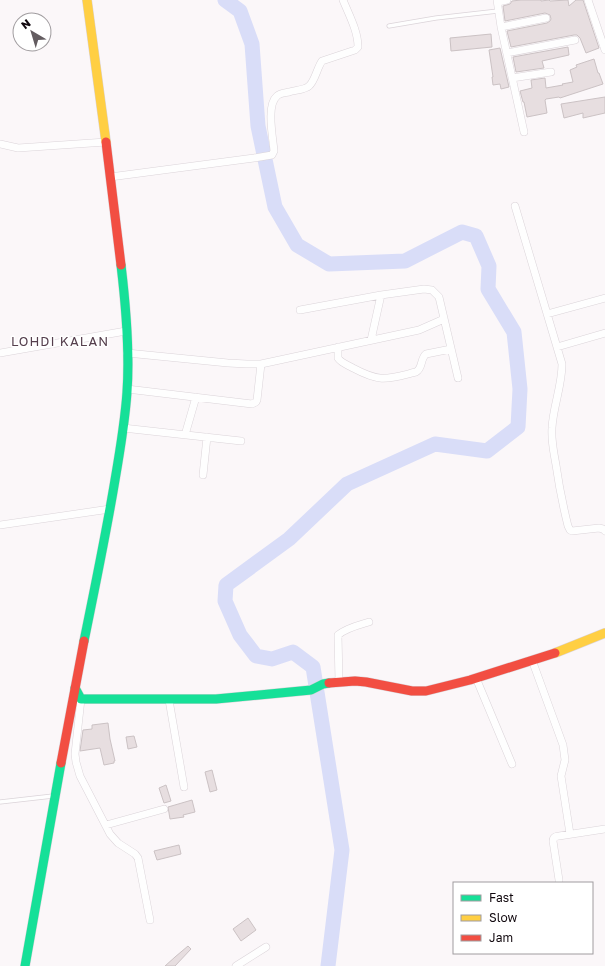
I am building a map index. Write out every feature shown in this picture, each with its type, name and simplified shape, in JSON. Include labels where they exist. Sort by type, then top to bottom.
[{"type":"street","points":[[25,966],[54,796],[102,556],[123,428],[127,389],[127,353],[123,277],[87,0]]},
{"type":"street","points":[[110,177],[272,155],[274,153],[270,115],[275,98],[279,94],[308,87],[311,84],[322,61],[355,50],[358,47],[354,28],[343,0]]},
{"type":"street","points":[[507,0],[497,1],[498,11],[524,132]]},
{"type":"street","points":[[588,0],[605,50]]},
{"type":"street","points":[[501,26],[546,18]]},
{"type":"street","points":[[507,53],[575,40]]},
{"type":"street","points":[[512,78],[551,72]]},
{"type":"street","points":[[0,144],[18,148],[106,142]]},
{"type":"street","points":[[515,206],[562,364],[551,434],[568,526],[572,531],[599,528],[605,531]]},
{"type":"street","points":[[300,310],[381,295],[424,289],[432,290],[439,297],[458,378]]},
{"type":"street","points":[[370,340],[381,295]]},
{"type":"street","points":[[547,314],[605,298]]},
{"type":"street","points":[[127,353],[228,363],[261,364],[419,330],[444,319]]},
{"type":"street","points":[[0,352],[126,331]]},
{"type":"street","points":[[557,347],[605,333]]},
{"type":"street","points":[[338,347],[338,356],[340,361],[366,375],[384,379],[416,372],[420,368],[423,357],[426,354],[451,348]]},
{"type":"street","points":[[127,389],[250,404],[257,400],[261,364]]},
{"type":"street","points":[[185,435],[196,397]]},
{"type":"street","points":[[123,428],[241,441]]},
{"type":"street","points":[[203,475],[207,437]]},
{"type":"street","points":[[0,525],[110,509]]},
{"type":"street","points":[[339,682],[338,635],[346,630],[369,622]]},
{"type":"street","points":[[81,699],[216,699],[311,690],[323,684],[355,681],[418,692],[476,678],[554,653],[605,633]]},
{"type":"street","points":[[532,660],[563,745],[565,760],[561,776],[570,834]]},
{"type":"street","points":[[476,678],[512,764]]},
{"type":"street","points":[[75,688],[81,699],[75,754],[80,776],[110,834],[118,843],[135,854],[138,858],[150,920]]},
{"type":"street","points":[[170,700],[184,787]]},
{"type":"street","points":[[106,825],[164,809]]},
{"type":"street","points":[[559,880],[553,840],[556,836],[605,829]]},
{"type":"street","points":[[236,966],[266,947]]},
{"type":"lane","points":[[389,26],[436,18],[498,11]]},
{"type":"lane","points":[[0,802],[54,796]]},
{"type":"building","points":[[568,0],[569,6],[576,0],[583,0],[599,48],[586,53],[580,38],[577,35],[511,47],[507,31],[547,23],[551,19],[550,15],[545,13],[505,21],[503,6],[510,4],[512,1]]},
{"type":"building","points":[[491,34],[492,47],[451,51],[450,38]]},
{"type":"building","points":[[568,47],[569,55],[542,61],[544,68],[516,72],[513,57]]},
{"type":"building","points":[[500,48],[509,87],[501,89],[500,84],[493,85],[489,50]]},
{"type":"building","points":[[594,59],[603,84],[560,98],[546,99],[547,113],[527,117],[520,91],[532,88],[531,80],[545,78],[546,88],[573,82],[570,70],[577,67],[576,65]]},
{"type":"building","points":[[605,97],[605,113],[583,118],[583,113],[564,118],[561,104]]},
{"type":"building","points":[[108,723],[115,761],[114,763],[104,765],[100,748],[80,751],[83,730],[92,729],[92,725]]},
{"type":"building","points":[[134,736],[137,747],[128,749],[126,737]]},
{"type":"building","points":[[212,770],[217,790],[210,792],[205,772]]},
{"type":"building","points":[[166,785],[171,801],[164,803],[159,788]]},
{"type":"building","points":[[192,800],[195,812],[183,815],[184,817],[170,819],[168,807]]},
{"type":"building","points":[[179,845],[181,854],[157,860],[154,851]]},
{"type":"building","points":[[248,918],[256,930],[241,941],[233,929]]},
{"type":"building","points":[[188,946],[191,949],[175,966],[165,966],[175,957]]},
{"type":"waterway","points":[[225,0],[240,11],[252,44],[258,126],[275,207],[297,245],[329,264],[405,261],[462,232],[476,236],[489,266],[488,289],[514,332],[520,389],[518,427],[487,451],[435,444],[347,484],[289,539],[226,585],[225,601],[240,635],[256,656],[272,659],[293,652],[313,667],[342,850],[328,966]]},
{"type":"traffic: fast","points":[[84,641],[112,500],[126,403],[128,344],[121,265]]},
{"type":"traffic: fast","points":[[75,688],[81,699],[216,699],[311,690],[323,684],[329,683]]},
{"type":"traffic: fast","points":[[25,966],[61,763]]},
{"type":"traffic: slow","points":[[87,0],[106,142]]},
{"type":"traffic: slow","points":[[555,653],[605,633]]},
{"type":"traffic: jam","points":[[106,142],[121,265]]},
{"type":"traffic: jam","points":[[61,763],[84,641]]},
{"type":"traffic: jam","points":[[329,683],[355,681],[412,691],[426,691],[470,680],[555,653]]},
{"type":"district","name":"LOHDI KALAN","points":[[60,341]]}]
